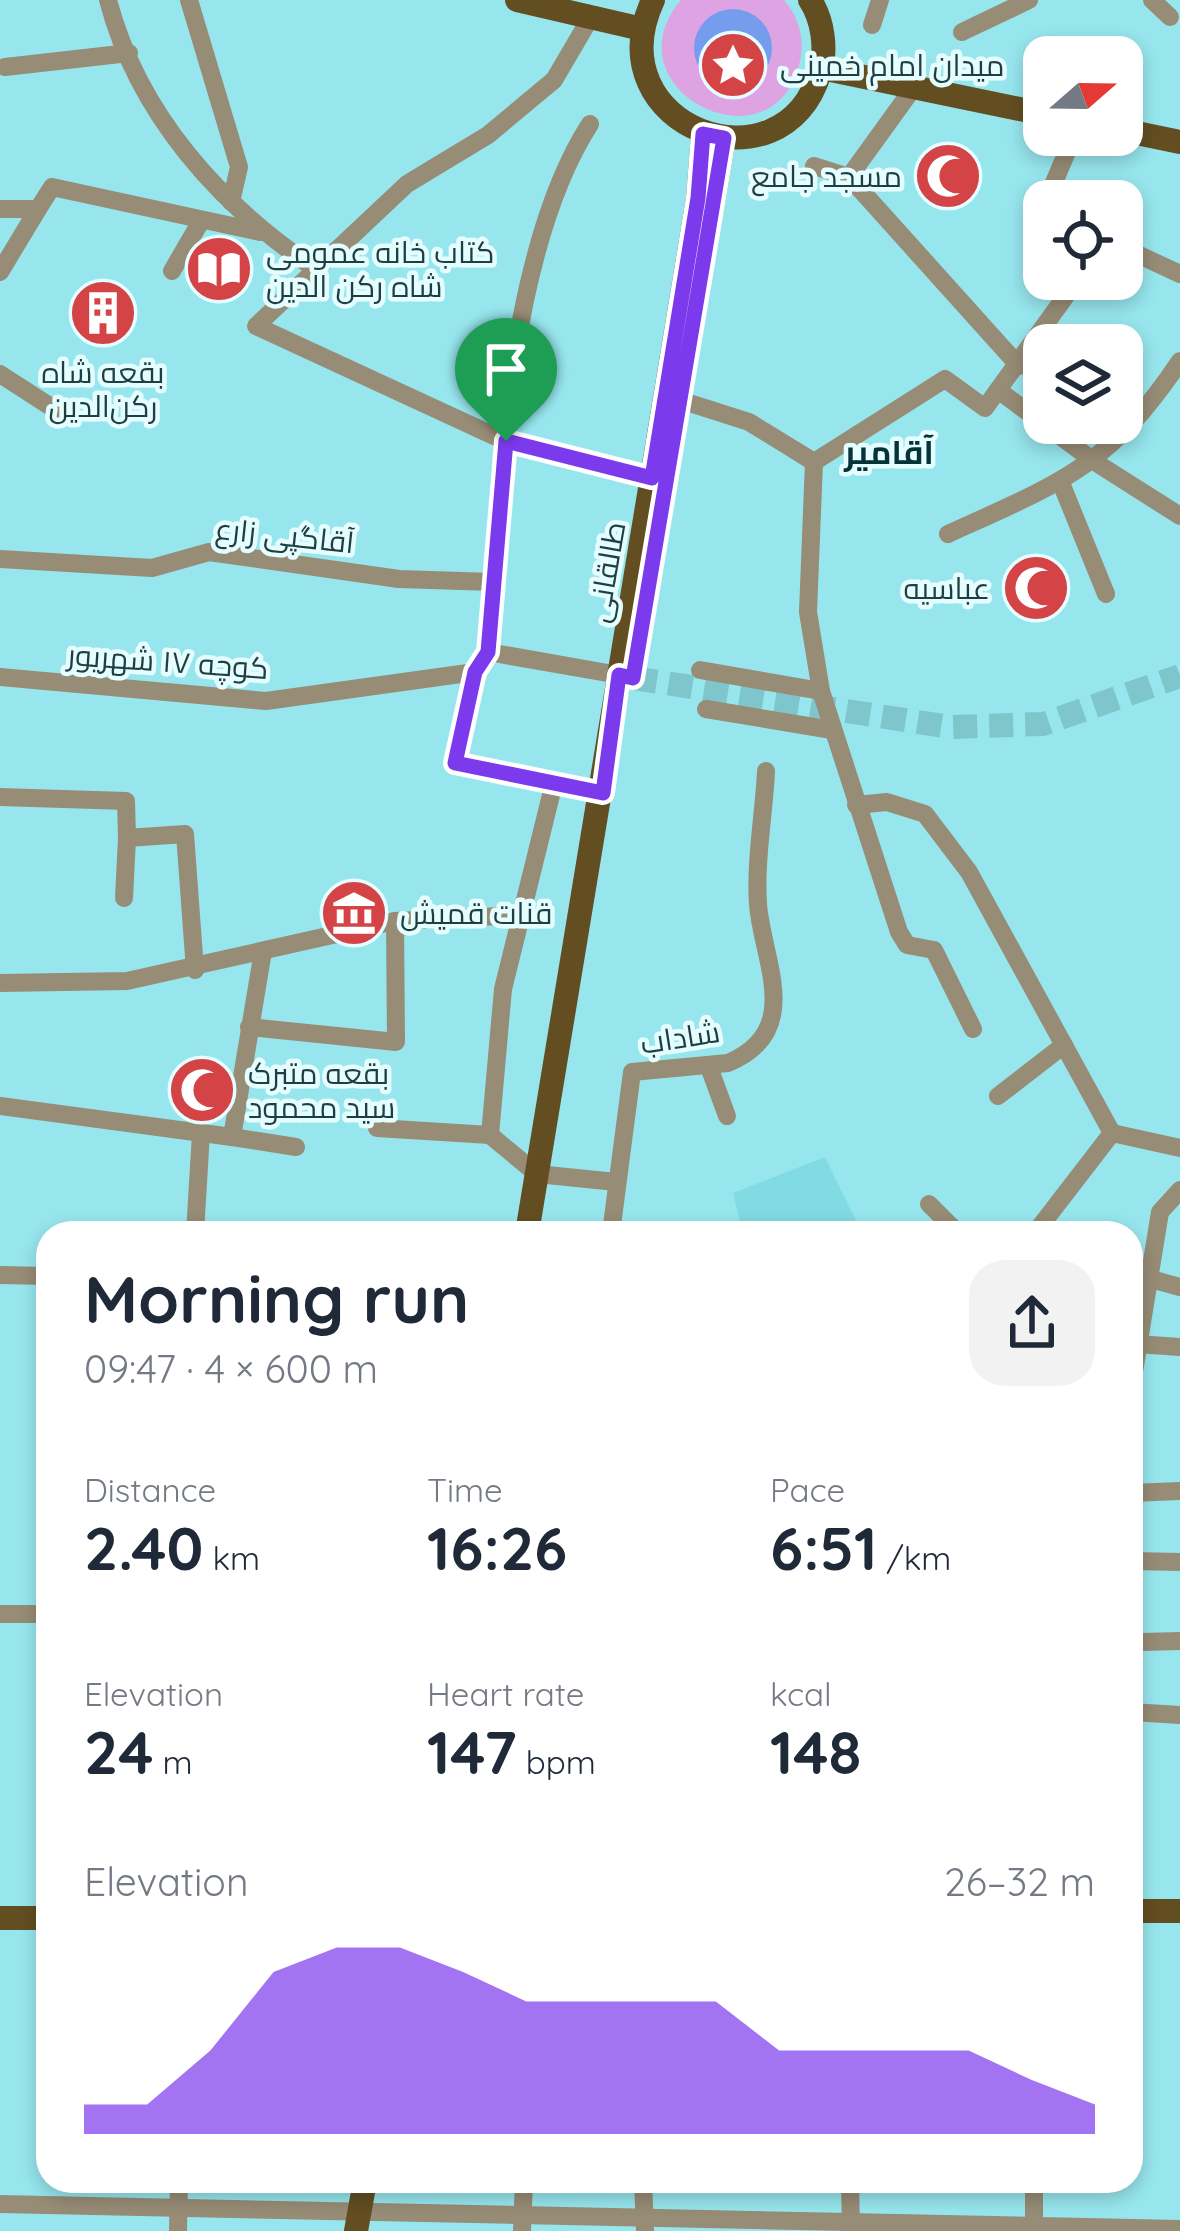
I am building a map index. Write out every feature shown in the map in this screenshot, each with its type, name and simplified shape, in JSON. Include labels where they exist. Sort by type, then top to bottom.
[{"type":"main road","points":[[518,0],[642,28]]},
{"type":"main road","points":[[651,1],[642,28],[647,81],[680,122],[713,136],[754,136],[783,124],[800,109],[821,68],[824,38],[809,0]]},
{"type":"main road","points":[[821,68],[1023,110]]},
{"type":"main road","points":[[1143,134],[1180,142]]},
{"type":"main road","name":"طالقانی","points":[[529,1221],[603,793],[680,400],[713,136]]},
{"type":"main road","name":"طالقانی","points":[[626,676],[652,478],[698,198],[713,136]]},
{"type":"main road","points":[[1143,1911],[1180,1911]]},
{"type":"main road","points":[[0,1918],[36,1918]]},
{"type":"street","points":[[108,0],[129,53],[181,149],[262,232],[314,268]]},
{"type":"street","points":[[189,0],[239,166],[231,202]]},
{"type":"street","points":[[872,25],[880,0]]},
{"type":"street","points":[[962,32],[1029,0]]},
{"type":"street","points":[[1152,0],[1170,17]]},
{"type":"street","points":[[591,17],[554,80],[488,135],[407,184],[256,326],[506,441],[652,478]]},
{"type":"street","points":[[5,67],[129,53]]},
{"type":"street","points":[[849,177],[914,87]]},
{"type":"street","points":[[590,124],[550,208],[523,308],[488,652],[475,672],[455,763],[603,793]]},
{"type":"street","points":[[814,166],[849,177],[1019,366]]},
{"type":"street","points":[[0,272],[52,187],[262,232]]},
{"type":"street","points":[[0,209],[38,209]]},
{"type":"street","points":[[172,271],[201,220]]},
{"type":"street","points":[[1143,257],[1180,274]]},
{"type":"street","points":[[814,462],[945,379],[985,408],[1064,300]]},
{"type":"street","points":[[948,534],[1061,483],[1095,462],[1147,410],[1180,361]]},
{"type":"street","points":[[0,374],[62,414]]},
{"type":"street","points":[[998,390],[1095,462],[1180,516]]},
{"type":"street","points":[[680,400],[749,422],[814,462]]},
{"type":"street","points":[[814,462],[808,611],[820,691],[899,932],[907,945],[934,950],[973,1030]]},
{"type":"street","points":[[1061,483],[1106,594]]},
{"type":"street","name":"آقاگپی زارع","points":[[0,559],[152,568],[208,552],[399,579],[493,582]]},
{"type":"street","points":[[488,652],[626,676]]},
{"type":"street","points":[[700,670],[820,691]]},
{"type":"street","name":"کوچه ۱۷ شهریور","points":[[0,677],[266,701],[475,672]]},
{"type":"street","points":[[706,709],[832,730]]},
{"type":"street","name":"شاداب","points":[[612,1221],[632,1072],[709,1067],[742,1057],[771,1021],[776,975],[758,906],[766,771]]},
{"type":"street","points":[[490,1135],[503,989],[554,783]]},
{"type":"street","points":[[0,797],[126,801],[124,898]]},
{"type":"street","points":[[856,805],[887,802],[925,814],[969,872],[1112,1133],[1180,1148]]},
{"type":"street","points":[[127,838],[185,834],[195,970]]},
{"type":"street","points":[[0,983],[127,981],[195,970],[395,921],[519,915]]},
{"type":"street","points":[[249,1028],[396,1042],[395,921]]},
{"type":"street","points":[[232,1137],[263,951]]},
{"type":"street","points":[[998,1096],[1064,1045]]},
{"type":"street","points":[[709,1067],[728,1116]]},
{"type":"street","points":[[0,1106],[296,1147]]},
{"type":"street","points":[[376,1128],[490,1135],[537,1174],[616,1183]]},
{"type":"street","points":[[196,1221],[201,1133]]},
{"type":"street","points":[[1044,1221],[1112,1133]]},
{"type":"street","points":[[1143,1316],[1160,1212],[1180,1190]]},
{"type":"street","points":[[928,1204],[946,1221]]},
{"type":"street","points":[[0,1275],[36,1276]]},
{"type":"street","points":[[1151,1279],[1180,1287]]},
{"type":"street","points":[[1143,1344],[1180,1347]]},
{"type":"street","points":[[1143,1493],[1180,1491]]},
{"type":"street","points":[[1143,1561],[1180,1562]]},
{"type":"street","points":[[0,1613],[36,1614]]},
{"type":"street","points":[[1143,1642],[1180,1641]]},
{"type":"street","points":[[1143,1713],[1180,1715]]},
{"type":"street","points":[[178,2231],[179,2193]]},
{"type":"street","points":[[644,2193],[645,2224]]},
{"type":"street","points":[[850,2193],[851,2226]]},
{"type":"street","points":[[1034,2193],[1034,2228]]},
{"type":"street","points":[[0,2204],[178,2206],[358,2220],[1180,2229]]},
{"type":"shaded area","name":"میدان امام خمینی","points":[[681,0],[784,0],[797,21],[802,45],[785,95],[760,112],[731,116],[703,107],[679,89],[664,64],[663,33]]},
{"type":"shaded area","points":[[733,9],[761,20],[772,48],[761,76],[733,87],[705,76],[694,48],[705,20]]},
{"type":"shaded area","points":[[825,1157],[856,1221],[740,1221],[733,1193]]},
{"type":"tunnel","points":[[633,678],[950,727],[1043,724],[1180,676]]},
{"type":"place","name":"میدان امام خمینی","points":[[733,65]]},
{"type":"place","name":"مسجد جامع","points":[[948,176]]},
{"type":"place","name":"کتاب خانه عمومی شاه رکن الدین","points":[[219,269]]},
{"type":"place","name":"بقعه شاه رکن‌الدین","points":[[103,313]]},
{"type":"place","name":"عباسیه","points":[[1036,588]]},
{"type":"place","name":"قنات قمیش","points":[[354,913]]},
{"type":"place","name":"بقعه متبرک سید محمود","points":[[202,1090]]},
{"type":"district","name":"آقامیر","points":[[889,451]]},
{"type":"route","points":[[703,134],[724,138],[633,678],[619,675],[603,793],[455,763],[475,672],[488,652],[497,499],[506,441],[652,478],[698,198],[703,134]]}]
